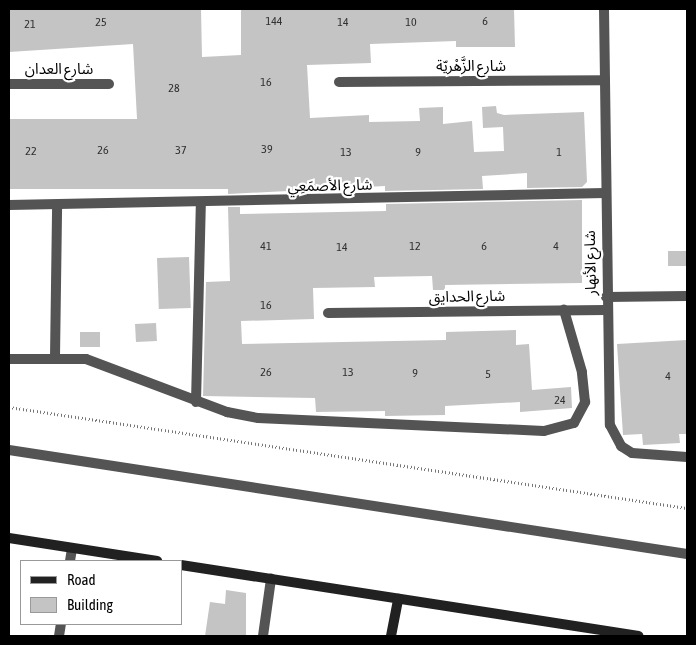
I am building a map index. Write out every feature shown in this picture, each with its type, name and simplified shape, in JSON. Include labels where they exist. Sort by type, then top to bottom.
[{"type":"street","name":"شارع الأنهار","points":[[604,9],[608,413],[615,437],[621,446],[644,456],[687,457]]},
{"type":"street","name":"شارع الزَّهْريّة","points":[[339,82],[604,80]]},
{"type":"street","name":"شارع العدان","points":[[9,84],[109,84]]},
{"type":"street","name":"شارع الأصمَعِي","points":[[9,206],[605,193]]},
{"type":"street","points":[[196,402],[201,203]]},
{"type":"street","points":[[55,358],[57,205]]},
{"type":"street","points":[[606,297],[687,296]]},
{"type":"street","points":[[9,359],[55,358],[110,365],[196,402],[258,418],[558,429],[574,423],[585,402],[582,372],[564,310]]},
{"type":"street","name":"شارع الحدايق","points":[[328,313],[606,310]]},
{"type":"street","points":[[9,450],[687,554]]},
{"type":"street","points":[[9,538],[150,560]]},
{"type":"street","points":[[70,560],[72,548]]},
{"type":"street","points":[[182,565],[639,636]]},
{"type":"street","points":[[263,636],[271,579]]},
{"type":"street","points":[[391,636],[398,599]]},
{"type":"path","points":[[9,407],[687,508]]},
{"type":"building","points":[[9,9],[201,9],[202,57],[241,55],[241,9],[514,9],[515,47],[456,47],[456,41],[370,44],[371,63],[307,65],[310,118],[369,115],[369,122],[420,121],[419,108],[443,107],[443,124],[472,121],[474,152],[504,151],[503,127],[483,128],[482,107],[496,106],[497,113],[504,115],[584,112],[587,182],[582,187],[527,188],[527,173],[482,176],[483,189],[385,191],[385,186],[228,194],[228,189],[9,189],[9,119],[137,119],[133,44],[9,52]]},
{"type":"building","points":[[582,200],[582,283],[445,285],[445,290],[433,290],[432,276],[374,277],[375,287],[313,288],[314,319],[241,321],[242,344],[446,340],[446,332],[516,330],[516,345],[529,344],[532,390],[571,387],[572,408],[520,412],[520,402],[445,406],[445,415],[385,416],[385,411],[316,412],[315,398],[203,396],[206,282],[230,281],[228,207],[240,207],[240,214],[386,211],[386,204]]},
{"type":"building","points":[[668,251],[687,251],[687,266],[668,266]]},
{"type":"building","points":[[189,257],[191,308],[159,309],[157,258]]},
{"type":"building","points":[[156,323],[157,341],[136,342],[135,324]]},
{"type":"building","points":[[80,332],[100,332],[100,347],[80,347]]},
{"type":"building","points":[[687,340],[687,434],[679,434],[680,443],[643,445],[642,434],[623,435],[617,344]]},
{"type":"building","points":[[226,590],[246,593],[246,636],[205,636],[210,602],[225,604]]}]
